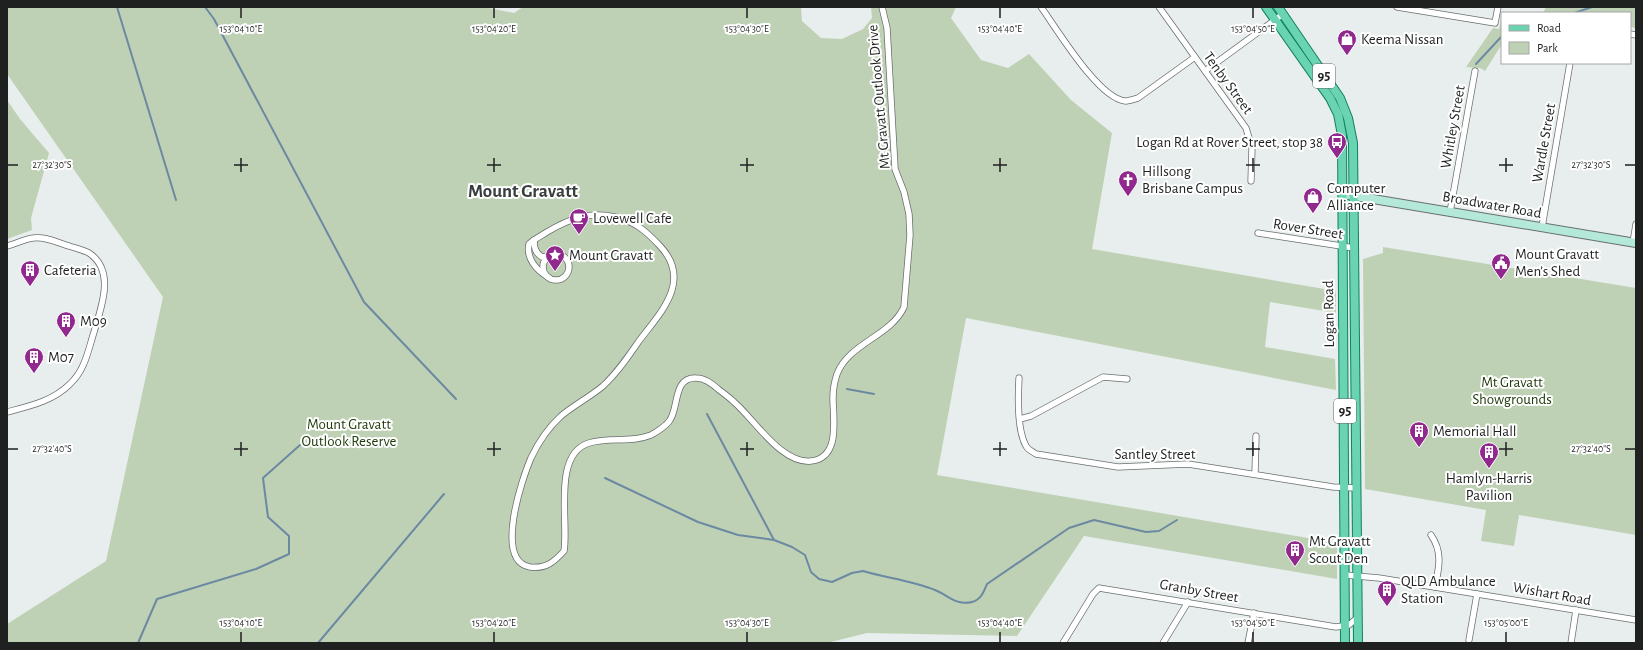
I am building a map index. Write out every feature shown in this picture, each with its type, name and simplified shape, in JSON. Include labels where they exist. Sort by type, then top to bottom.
[{"type":"main road","name":"Logan Road","points":[[1266,7],[1326,91],[1338,114],[1342,135],[1345,643]]},
{"type":"main road","name":"Logan Road","points":[[1280,9],[1340,98],[1347,113],[1353,143],[1356,575],[1358,643]]},
{"type":"main road","name":"Broadwater Road","points":[[1343,194],[1634,243]]},
{"type":"street","name":"Mt Gravatt Outlook Drive","points":[[534,240],[555,228],[583,216],[604,215],[621,218],[634,223],[648,234],[662,249],[671,263],[674,277],[673,290],[661,312],[612,377],[602,387],[562,416],[536,449],[522,486],[511,533],[512,547],[517,559],[525,566],[547,566],[564,551],[566,524],[564,492],[570,461],[578,450],[587,443],[604,440],[637,439],[652,435],[671,420],[679,388],[684,382],[696,378],[708,382],[735,402],[775,445],[794,458],[810,462],[821,458],[831,448],[833,438],[833,396],[837,374],[844,363],[900,316],[904,306],[910,235],[909,214],[904,192],[895,168],[887,28],[882,7]]},
{"type":"street","points":[[1041,7],[1090,76],[1117,98],[1126,101],[1138,98],[1195,57]]},
{"type":"street","name":"Tenby Street","points":[[1159,7],[1246,128],[1252,148],[1251,182]]},
{"type":"street","points":[[1397,7],[1495,23],[1498,7]]},
{"type":"street","points":[[1205,71],[1275,20],[1280,9]]},
{"type":"street","name":"Wardle Street","points":[[1542,227],[1570,64]]},
{"type":"street","name":"Whitley Street","points":[[1450,212],[1475,71]]},
{"type":"street","points":[[1634,243],[1636,224]]},
{"type":"street","name":"Rover Street","points":[[1258,233],[1354,248]]},
{"type":"street","points":[[7,246],[34,237],[46,239],[88,252],[101,268],[105,284],[104,299],[82,370],[70,384],[59,393],[32,406],[7,412]]},
{"type":"street","points":[[534,240],[534,246],[537,253],[542,256],[557,254],[568,260],[570,269],[562,279],[554,280],[536,269],[530,256],[528,246],[534,240]]},
{"type":"street","points":[[548,277],[543,266],[549,256]]},
{"type":"street","points":[[1020,419],[1032,416],[1103,377],[1127,379]]},
{"type":"street","name":"Santley Street","points":[[1019,378],[1018,396],[1023,439],[1027,448],[1036,454],[1118,467],[1188,464],[1345,488],[1356,488]]},
{"type":"street","points":[[1255,474],[1256,436]]},
{"type":"street","points":[[1431,535],[1436,542],[1440,559],[1435,587]]},
{"type":"street","name":"Wishart Road","points":[[1345,575],[1356,575],[1435,587],[1636,620]]},
{"type":"street","name":"Granby Street","points":[[1063,643],[1093,594],[1099,588],[1336,627],[1345,626]]},
{"type":"street","points":[[1469,640],[1477,594]]},
{"type":"street","points":[[1163,643],[1188,602]]},
{"type":"street","points":[[1571,643],[1576,610]]},
{"type":"street","points":[[1248,643],[1254,613]]},
{"type":"street","points":[[1345,626],[1357,618]]},
{"type":"green space","name":"Mount Gravatt Outlook Reserve","points":[[7,7],[484,7],[514,13],[523,7],[801,7],[802,21],[821,38],[842,39],[863,29],[872,18],[871,7],[956,7],[951,18],[981,60],[1008,68],[1029,54],[1071,100],[1112,133],[1092,249],[1336,291],[1336,313],[1270,302],[1265,347],[1335,359],[1336,390],[966,318],[937,475],[1337,543],[1337,579],[1084,536],[1017,636],[867,633],[827,643],[7,643],[7,624],[106,561],[163,297],[7,74]]},
{"type":"green space","points":[[1546,7],[1636,7],[1636,28],[1631,27],[1631,12],[1544,12]]},
{"type":"green space","points":[[1501,20],[1501,46],[1485,71],[1480,68],[1466,67],[1493,28],[1499,29]]},
{"type":"green space","points":[[7,100],[20,119],[49,153],[31,218],[32,230],[7,239]]},
{"type":"green space","name":"Mt Gravatt Showgrounds","points":[[1383,247],[1636,288],[1636,535],[1519,515],[1514,546],[1481,541],[1486,510],[1365,489],[1363,259],[1383,253]]},
{"type":"waterway","points":[[117,7],[176,200]]},
{"type":"waterway","points":[[205,7],[214,19],[364,302],[456,399]]},
{"type":"waterway","points":[[1577,12],[1592,7]]},
{"type":"waterway","points":[[1476,64],[1501,37]]},
{"type":"waterway","points":[[847,389],[874,394]]},
{"type":"waterway","points":[[707,414],[774,540]]},
{"type":"waterway","points":[[138,643],[157,599],[256,569],[289,554],[289,536],[268,517],[263,478],[300,445]]},
{"type":"waterway","points":[[605,478],[698,522],[738,535],[774,540],[792,547],[805,555],[811,572],[819,579],[832,582],[852,573],[863,571],[927,587],[961,603],[972,602],[978,599],[982,595],[987,584],[1069,528],[1094,520],[1146,532],[1159,531],[1177,520]]},
{"type":"waterway","points":[[318,643],[444,494]]},
{"type":"place","name":"Keema Nissan","points":[[1347,56]]},
{"type":"place","name":"Logan Rd at Rover Street, stop 38","points":[[1337,159]]},
{"type":"place","name":"Hillsong Brisbane Campus","points":[[1128,197]]},
{"type":"place","name":"Computer Alliance","points":[[1313,214]]},
{"type":"place","name":"Lovewell Cafe","points":[[579,235]]},
{"type":"place","name":"Mount Gravatt","points":[[555,272]]},
{"type":"place","name":"Mount Gravatt Men’s Shed","points":[[1501,280]]},
{"type":"place","name":"Cafeteria","points":[[30,287]]},
{"type":"place","name":"M09","points":[[66,338]]},
{"type":"place","name":"M07","points":[[34,374]]},
{"type":"place","name":"Memorial Hall","points":[[1419,448]]},
{"type":"place","name":"Hamlyn-Harris Pavilion","points":[[1489,469]]},
{"type":"place","name":"Mt Gravatt Scout Den","points":[[1295,567]]},
{"type":"place","name":"QLD Ambulance Station","points":[[1387,607]]},
{"type":"district","name":"Mount Gravatt","points":[[523,191]]}]
